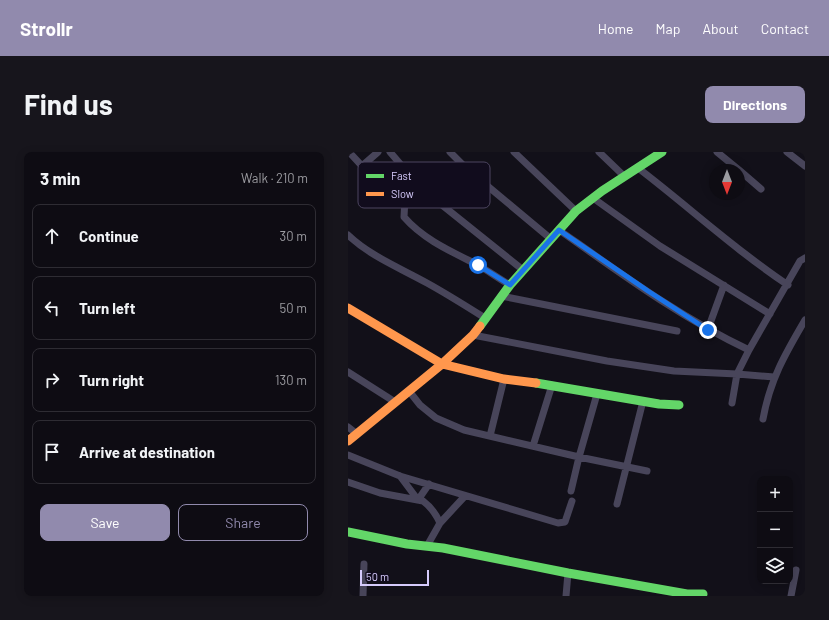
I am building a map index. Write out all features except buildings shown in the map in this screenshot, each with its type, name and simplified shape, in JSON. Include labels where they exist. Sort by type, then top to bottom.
[{"type":"street","points":[[349,152],[358,162]]},
{"type":"street","points":[[367,162],[378,152]]},
{"type":"street","points":[[390,152],[399,162]]},
{"type":"street","points":[[450,152],[460,162]]},
{"type":"street","points":[[514,152],[576,211]]},
{"type":"street","points":[[599,152],[624,176]]},
{"type":"street","points":[[348,441],[442,364],[473,335],[522,270],[576,211],[602,191],[662,152]]},
{"type":"street","points":[[717,152],[732,164]]},
{"type":"street","points":[[787,152],[805,166]]},
{"type":"street","points":[[638,168],[748,257],[788,285]]},
{"type":"street","points":[[745,175],[761,189]]},
{"type":"street","points":[[490,188],[551,239]]},
{"type":"street","points":[[593,198],[660,246],[770,314]]},
{"type":"street","points":[[404,208],[404,217],[441,247],[478,265],[510,285]]},
{"type":"street","points":[[446,208],[522,270]]},
{"type":"street","points":[[559,230],[708,330],[749,350]]},
{"type":"street","points":[[348,235],[359,245],[387,262],[428,283],[485,318]]},
{"type":"street","points":[[732,402],[737,374],[749,350],[800,262],[805,258]]},
{"type":"street","points":[[708,330],[724,285]]},
{"type":"street","points":[[501,296],[677,331]]},
{"type":"street","points":[[348,308],[442,364],[504,380],[552,385],[659,404],[679,405]]},
{"type":"street","points":[[763,419],[766,400],[774,378],[805,320]]},
{"type":"street","points":[[473,335],[607,361],[683,372],[737,374],[774,378]]},
{"type":"street","points":[[348,372],[395,402]]},
{"type":"street","points":[[490,436],[504,380]]},
{"type":"street","points":[[533,446],[552,385]]},
{"type":"street","points":[[409,391],[420,405],[436,418],[464,430],[579,457],[648,471]]},
{"type":"street","points":[[571,491],[597,394]]},
{"type":"street","points":[[617,504],[643,400]]},
{"type":"street","points":[[348,427],[357,434]]},
{"type":"street","points":[[348,455],[400,476],[562,524],[565,522],[569,513],[572,501]]},
{"type":"street","points":[[400,476],[418,500]]},
{"type":"street","points":[[348,482],[380,493],[423,501],[435,513],[440,523]]},
{"type":"street","points":[[418,500],[429,484]]},
{"type":"street","points":[[427,546],[440,523],[465,496]]},
{"type":"street","points":[[348,532],[687,594],[703,594]]},
{"type":"street","points":[[363,596],[364,564]]},
{"type":"street","points":[[791,596],[796,570]]},
{"type":"street","points":[[566,596],[568,573]]},
{"type":"traffic: fast","points":[[480,326],[510,285],[576,211],[602,191],[662,152]]},
{"type":"traffic: fast","points":[[536,383],[659,404],[679,405]]},
{"type":"traffic: fast","points":[[348,532],[407,544],[443,548],[568,573],[687,594],[703,594]]},
{"type":"traffic: slow","points":[[348,308],[442,364],[504,379],[536,383]]},
{"type":"traffic: slow","points":[[348,441],[442,364],[473,335],[480,326]]},
{"type":"route","points":[[478,265],[510,285],[559,230],[708,330]]}]
